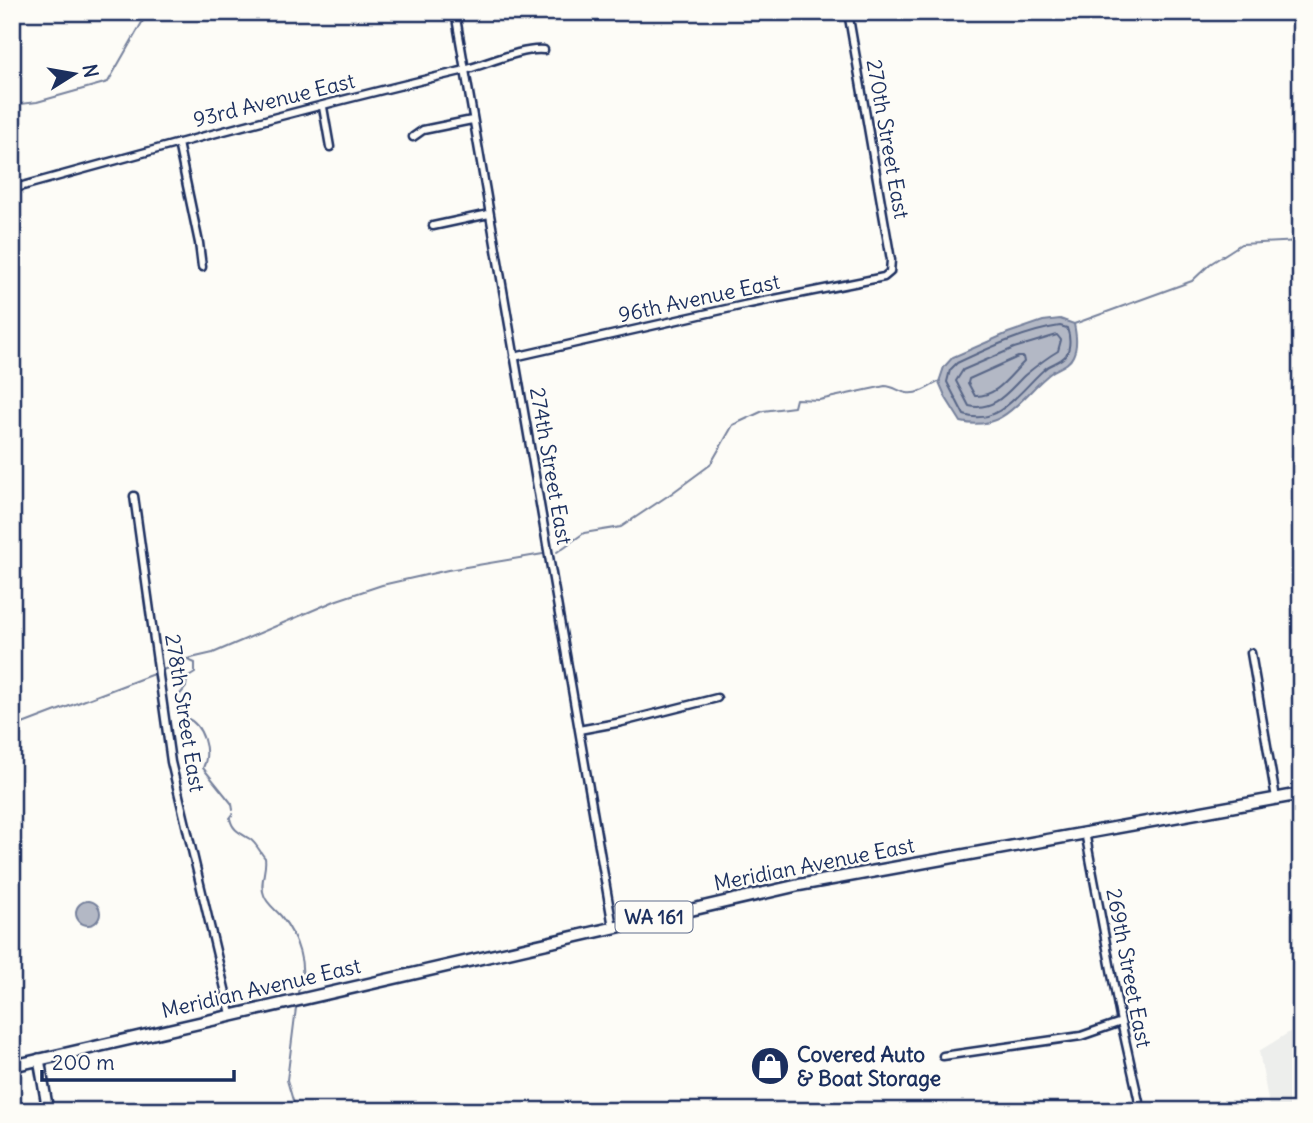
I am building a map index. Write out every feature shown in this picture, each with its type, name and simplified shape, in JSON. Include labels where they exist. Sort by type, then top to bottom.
[{"type":"main road","name":"Meridian Avenue East","points":[[12,1066],[811,882],[1301,794]]},
{"type":"street","name":"274th Street East","points":[[455,12],[614,927]]},
{"type":"street","name":"270th Street East","points":[[848,12],[891,260],[890,272]]},
{"type":"street","name":"93rd Avenue East","points":[[12,189],[178,143],[464,71],[532,50],[544,50]]},
{"type":"street","points":[[323,107],[330,147]]},
{"type":"street","points":[[413,137],[434,127],[472,120]]},
{"type":"street","points":[[178,143],[202,267]]},
{"type":"street","points":[[433,226],[489,214]]},
{"type":"street","name":"96th Avenue East","points":[[514,357],[744,305],[884,277],[890,272]]},
{"type":"street","name":"278th Street East","points":[[134,496],[171,762],[230,1014]]},
{"type":"street","points":[[1251,653],[1276,798]]},
{"type":"street","points":[[579,730],[717,698]]},
{"type":"street","name":"269th Street East","points":[[1085,832],[1141,1111]]},
{"type":"street","points":[[943,1056],[1081,1036],[1121,1022]]},
{"type":"street","points":[[39,1059],[48,1111]]},
{"type":"shaded area","points":[[1301,1025],[1301,1111],[1270,1111],[1259,1051]]},
{"type":"water","points":[[1060,319],[1074,324],[1076,348],[1069,362],[1041,381],[1002,417],[977,424],[961,422],[939,382],[944,367],[953,357],[1008,333],[1043,321]]},
{"type":"water","points":[[88,901],[99,908],[100,913],[93,924],[88,925],[77,918],[76,913],[83,902]]},
{"type":"waterway","points":[[12,105],[37,102],[108,82],[148,12]]},
{"type":"waterway","points":[[1074,324],[1192,281],[1210,264],[1241,244],[1301,241]]},
{"type":"waterway","points":[[557,552],[584,533],[621,527],[672,493],[710,465],[733,425],[763,411],[794,407],[796,399],[819,400],[885,386],[916,393],[940,381]]},
{"type":"waterway","points":[[161,671],[187,659],[213,653],[337,600],[382,585],[448,570],[543,554]]},
{"type":"waterway","points":[[188,660],[195,663],[195,673],[187,678],[186,687],[177,698],[186,718],[197,726],[204,739],[206,754],[203,768],[232,804],[233,810]]},
{"type":"waterway","points":[[12,728],[156,673]]},
{"type":"waterway","points":[[233,814],[230,818],[235,828],[252,841],[265,858],[262,886],[264,895],[287,924],[300,953],[302,973],[298,992]]},
{"type":"waterway","points":[[296,1008],[287,1080],[296,1111]]},
{"type":"place","name":"Covered Auto & Boat Storage","points":[[770,1066]]}]
